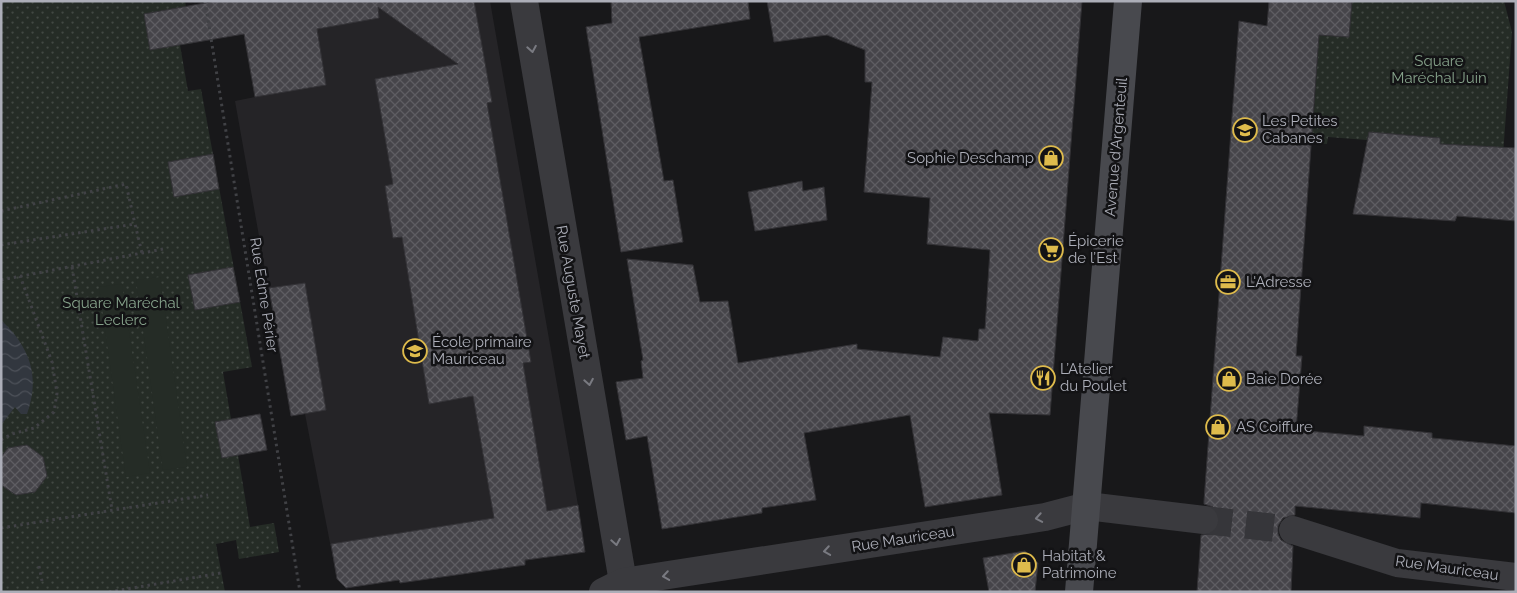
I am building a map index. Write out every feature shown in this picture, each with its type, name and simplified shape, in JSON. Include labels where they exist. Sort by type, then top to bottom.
[{"type":"main road","name":"Avenue d'Argenteuil","points":[[1080,592],[1128,1]]},
{"type":"street","name":"Rue Auguste Mayet","points":[[524,1],[613,587]]},
{"type":"street","name":"Rue Mauriceau","points":[[613,587],[1045,517],[1087,506],[1204,520]]},
{"type":"street","name":"Rue Mauriceau","points":[[1293,530],[1398,563],[1516,577]]},
{"type":"path","name":"Rue Edme Périer","points":[[205,1],[300,592]]},
{"type":"path","points":[[1,212],[126,184],[142,253]]},
{"type":"path","points":[[1,245],[135,224]]},
{"type":"path","points":[[1,280],[163,249]]},
{"type":"path","points":[[72,267],[112,510]]},
{"type":"path","points":[[1,440],[12,434],[34,428],[54,412],[57,393],[52,362],[20,276]]},
{"type":"path","points":[[1,528],[208,495]]},
{"type":"path","points":[[39,566],[42,581]]},
{"type":"path","points":[[109,592],[221,573]]},
{"type":"shaded area","name":"École primaire Mauriceau","points":[[239,1],[490,1],[578,505],[577,553],[346,588],[337,579],[305,414],[291,416],[235,101],[255,97]]},
{"type":"green space","name":"Square Maréchal Leclerc","points":[[1,1],[185,1],[193,43],[180,45],[188,91],[201,89],[252,367],[223,372],[231,419],[215,422],[222,457],[238,455],[250,527],[274,523],[279,552],[239,559],[236,540],[216,544],[225,592],[1,592]]},
{"type":"green space","name":"Square Maréchal Juin","points":[[1352,1],[1504,1],[1512,32],[1503,155],[1475,146],[1440,144],[1440,138],[1369,132],[1367,140],[1328,137],[1327,144],[1305,142],[1307,111],[1314,111],[1318,53],[1313,35],[1349,37]]},
{"type":"green space","points":[[160,277],[187,467],[163,470],[136,280]]},
{"type":"green space","points":[[122,284],[150,473],[126,477],[99,287]]},
{"type":"water","points":[[1,320],[19,340],[25,351],[30,362],[33,387],[27,414],[21,414],[15,407],[1,425]]},
{"type":"building","points":[[216,1],[474,1],[492,102],[487,103],[531,362],[523,363],[547,511],[578,505],[585,552],[525,560],[525,565],[400,583],[399,580],[346,588],[337,579],[331,544],[494,518],[473,396],[429,404],[402,237],[393,238],[385,186],[393,184],[375,79],[458,64],[378,7],[379,18],[317,29],[326,85],[255,97],[244,34],[150,50],[144,14]]},
{"type":"building","points":[[611,1],[748,1],[750,19],[639,37],[664,181],[673,180],[683,242],[621,252],[586,27],[612,23]]},
{"type":"building","points":[[767,1],[1082,1],[1050,415],[989,413],[1002,495],[925,507],[910,415],[804,433],[816,500],[762,508],[762,513],[662,529],[647,436],[626,440],[616,382],[643,378],[641,361],[643,360],[627,259],[693,265],[700,302],[728,301],[738,363],[857,344],[857,349],[940,357],[943,337],[978,341],[979,329],[985,329],[990,250],[927,244],[930,198],[864,192],[872,82],[865,82],[865,50],[827,35],[774,42]]},
{"type":"building","points":[[1269,1],[1352,1],[1349,37],[1319,35],[1296,356],[1302,356],[1296,430],[1364,436],[1364,426],[1432,433],[1432,438],[1516,446],[1516,513],[1421,503],[1420,518],[1295,506],[1295,515],[1283,518],[1278,526],[1278,534],[1281,540],[1293,546],[1291,592],[1197,592],[1201,535],[1211,534],[1217,529],[1220,521],[1218,513],[1213,507],[1204,504],[1204,501],[1239,21],[1267,26]]},
{"type":"building","points":[[1369,132],[1440,138],[1440,144],[1516,148],[1516,221],[1457,216],[1455,221],[1353,214]]},
{"type":"building","points":[[213,154],[219,189],[174,197],[168,162]]},
{"type":"building","points":[[802,181],[803,191],[824,187],[827,220],[755,231],[748,192]]},
{"type":"building","points":[[233,267],[240,302],[195,310],[188,275]]},
{"type":"building","points":[[305,283],[326,410],[291,416],[269,288]]},
{"type":"building","points":[[260,414],[267,450],[222,458],[215,422]]},
{"type":"building","points":[[27,445],[43,457],[47,476],[35,492],[16,495],[1,485],[1,457],[8,448]]},
{"type":"building","points":[[1025,551],[1038,563],[1035,592],[989,592],[983,558]]},
{"type":"tunnel","points":[[1204,520],[1293,530]]},
{"type":"place","name":"Les Petites Cabanes","points":[[1245,130]]},
{"type":"place","name":"Sophie Deschamp","points":[[1051,158]]},
{"type":"place","name":"Épicerie de l’Est","points":[[1051,250]]},
{"type":"place","name":"L'Adresse","points":[[1228,282]]},
{"type":"place","name":"École primaire Mauriceau","points":[[415,351]]},
{"type":"place","name":"L’Atelier du Poulet","points":[[1043,378]]},
{"type":"place","name":"Baie Dorée","points":[[1229,379]]},
{"type":"place","name":"AS Coiffure","points":[[1218,427]]},
{"type":"place","name":"Habitat & Patrimoine","points":[[1024,565]]}]
